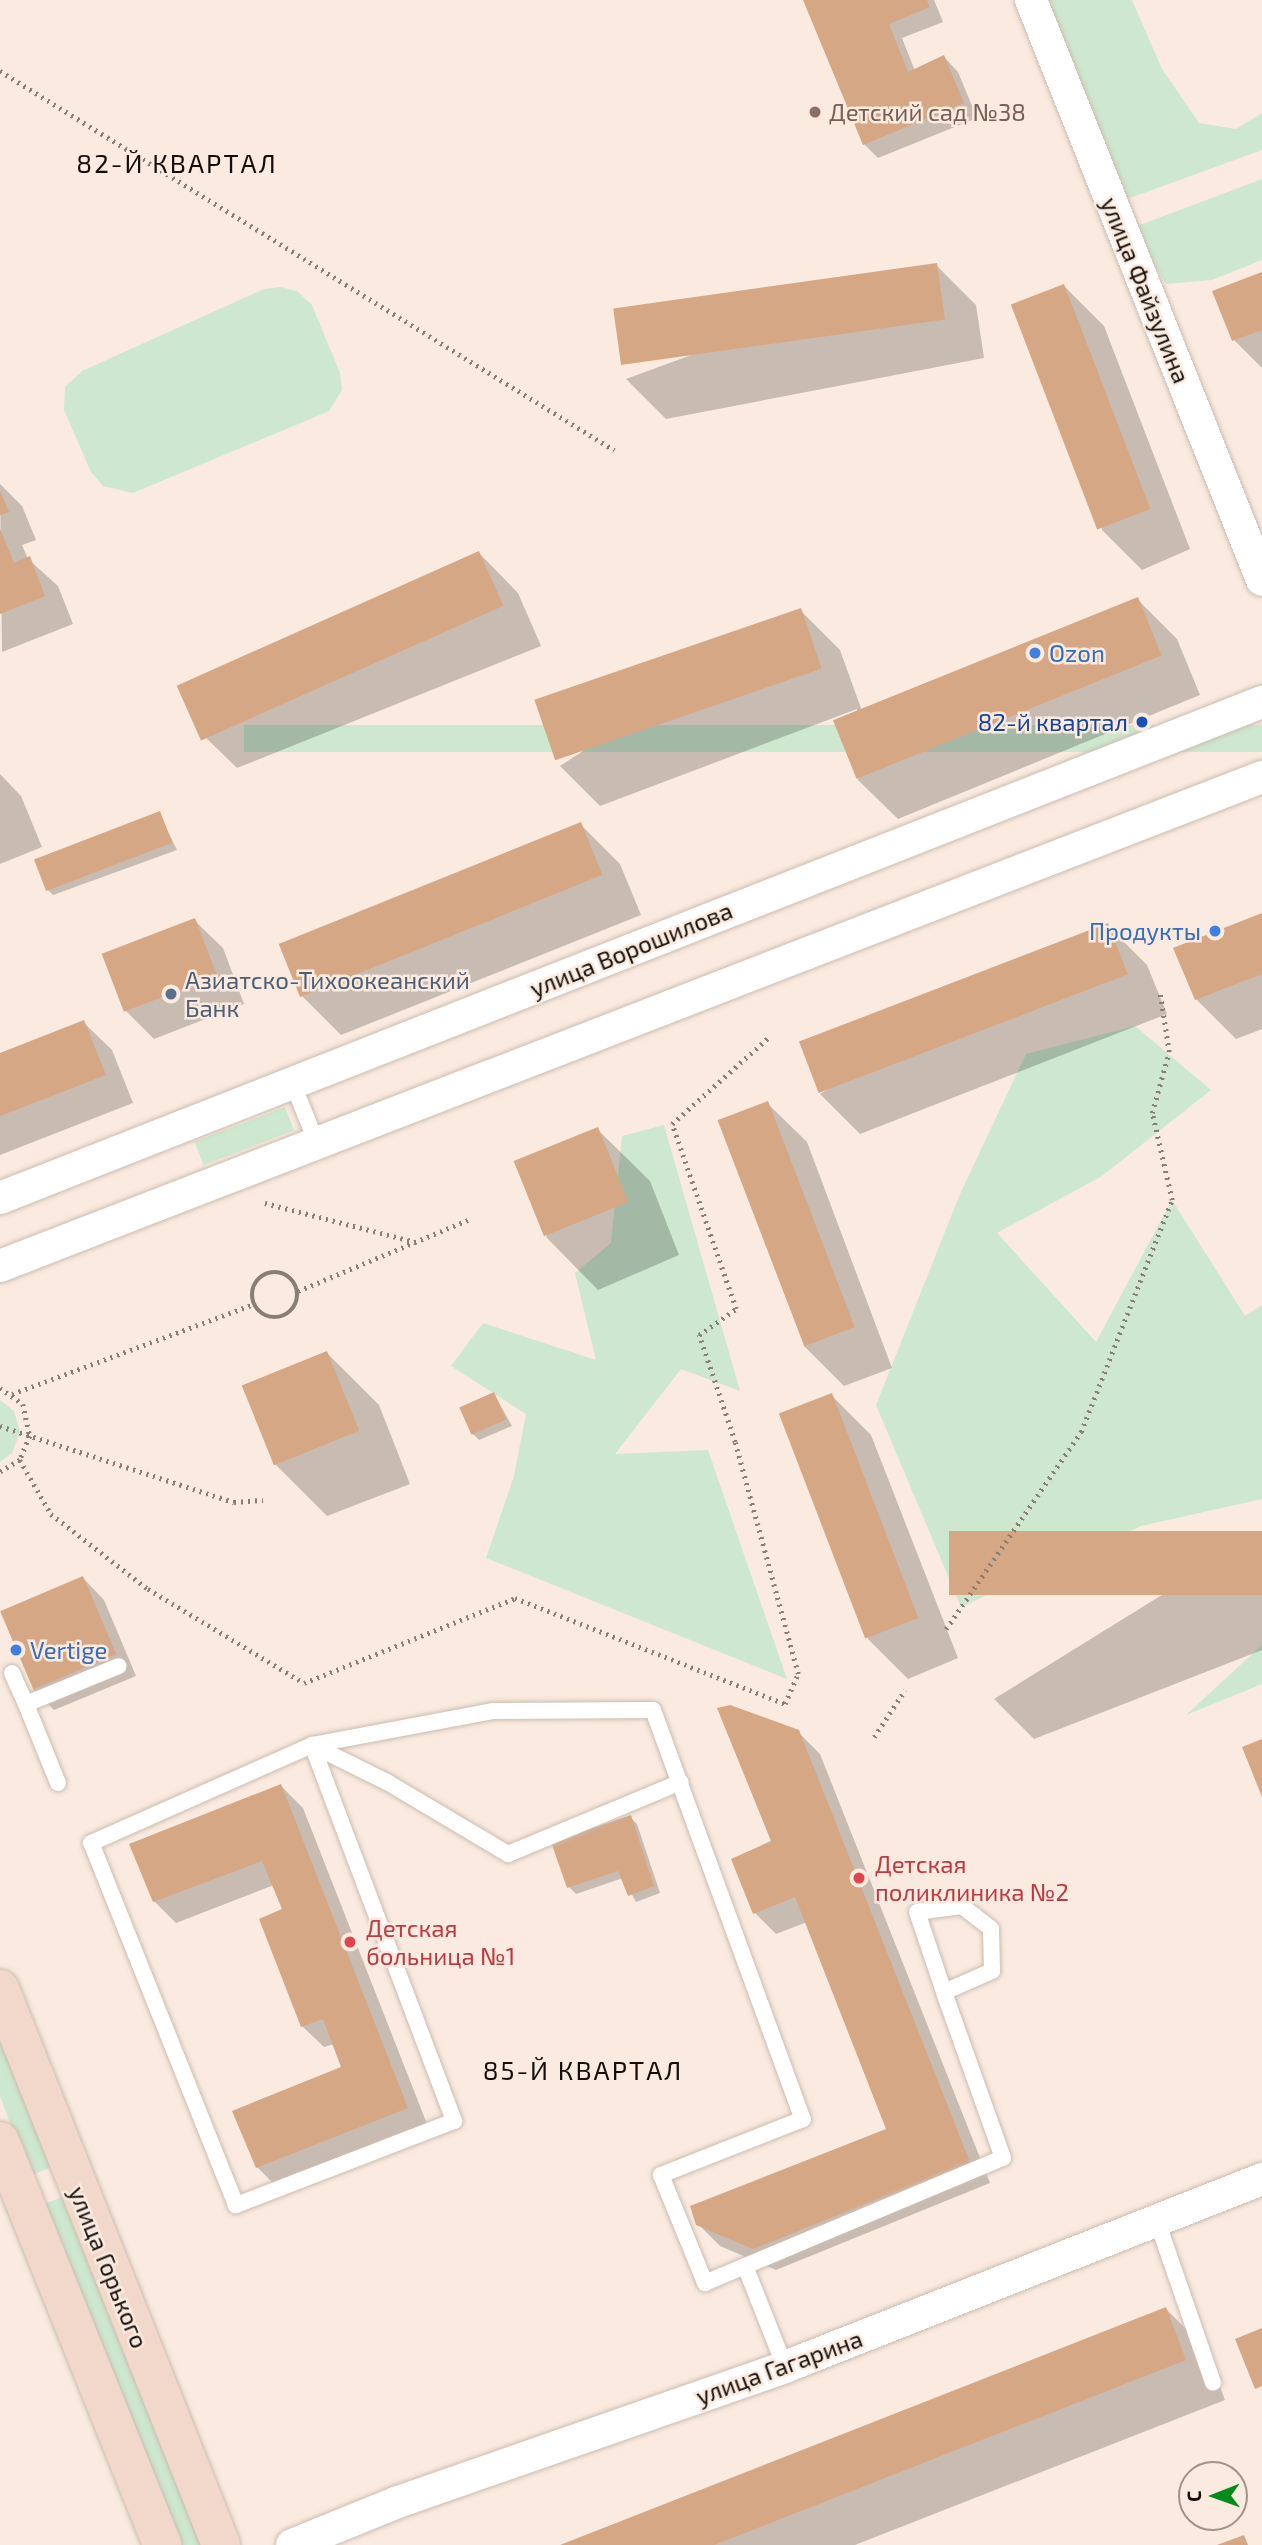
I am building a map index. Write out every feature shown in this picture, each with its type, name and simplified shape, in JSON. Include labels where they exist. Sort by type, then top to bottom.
[{"type":"main road","name":"улица Горького","points":[[0,1989],[82,2201],[221,2545]]},
{"type":"main road","points":[[0,2141],[162,2545]]},
{"type":"main road","points":[[30,2219],[34,2195],[54,2179],[70,2182],[82,2201]]},
{"type":"street","name":"улица Файзулина","points":[[1031,0],[1262,580]]},
{"type":"street","name":"улица Ворошилова","points":[[0,1198],[1262,702]]},
{"type":"street","points":[[0,1266],[1262,777]]},
{"type":"street","name":"улица Гагарина","points":[[292,2545],[398,2502],[785,2367],[1262,2179]]},
{"type":"lane","points":[[292,1084],[317,1144]]},
{"type":"lane","points":[[26,1704],[119,1667]]},
{"type":"lane","points":[[12,1674],[58,1783]]},
{"type":"lane","points":[[312,1745],[454,2121],[236,2205],[91,1843],[312,1745],[494,1711],[653,1710],[803,2119],[662,2175],[705,2283],[1003,2158],[944,1992],[917,1912],[962,1906],[991,1929],[992,1971],[944,1992]]},
{"type":"lane","points":[[312,1745],[387,1782],[508,1854],[681,1782]]},
{"type":"lane","points":[[1157,2221],[1213,2383]]},
{"type":"lane","points":[[744,2266],[785,2367]]},
{"type":"path","points":[[0,71],[614,450]]},
{"type":"path","points":[[946,1629],[1081,1432],[1172,1200],[1152,1113],[1169,1052],[1160,994]]},
{"type":"path","points":[[20,1460],[51,1514],[148,1589],[304,1683],[515,1598],[785,1704],[798,1674],[735,1442],[699,1335],[736,1309],[672,1124],[768,1038]]},
{"type":"path","points":[[265,1203],[416,1242]]},
{"type":"path","points":[[298,1291],[470,1219]]},
{"type":"path","points":[[269,1272],[291,1277],[298,1291],[296,1306],[285,1316],[271,1317],[254,1304],[253,1288],[269,1272]]},
{"type":"path","points":[[12,1394],[254,1304]]},
{"type":"path","points":[[0,1388],[12,1394],[29,1418],[30,1436],[20,1460],[0,1472]]},
{"type":"path","points":[[0,1426],[234,1502],[263,1500]]},
{"type":"path","points":[[874,1737],[905,1690]]},
{"type":"green space","points":[[1040,0],[1132,0],[1162,69],[1199,123],[1236,129],[1262,113],[1262,150],[1119,202]]},
{"type":"green space","points":[[1262,179],[1262,260],[1212,280],[1166,284],[1132,228]]},
{"type":"green space","points":[[281,287],[297,291],[312,305],[340,373],[342,390],[329,411],[133,493],[103,486],[91,472],[64,410],[65,387],[82,371],[264,289]]},
{"type":"green space","points":[[244,725],[1262,725],[1262,752],[244,752]]},
{"type":"green space","points":[[1135,1026],[1211,1090],[1102,1176],[997,1233],[1096,1342],[1172,1200],[1245,1316],[1262,1305],[1262,1499],[1141,1526],[961,1607],[876,1405],[960,1194],[1026,1054]]},
{"type":"green space","points":[[285,1107],[294,1130],[203,1165],[194,1142]]},
{"type":"green space","points":[[664,1125],[740,1391],[681,1369],[615,1454],[708,1450],[787,1679],[486,1558],[514,1476],[526,1414],[451,1366],[483,1323],[596,1360],[575,1273],[611,1243],[622,1136]]},
{"type":"green space","points":[[0,1400],[14,1411],[20,1432],[12,1453],[0,1462]]},
{"type":"green space","points":[[1262,1645],[1262,1684],[1186,1715]]},
{"type":"green space","points":[[0,2030],[54,2166],[30,2176],[0,2096]]},
{"type":"green space","points":[[67,2195],[208,2545],[180,2545],[43,2205]]},
{"type":"building","points":[[803,0],[927,0],[930,7],[889,24],[908,72],[944,55],[964,103],[863,145]]},
{"type":"building","points":[[937,263],[945,319],[621,365],[613,309]]},
{"type":"building","points":[[1262,272],[1262,330],[1232,341],[1212,291]]},
{"type":"building","points":[[1064,284],[1150,509],[1097,529],[1011,304]]},
{"type":"building","points":[[0,491],[9,512],[0,515]]},
{"type":"building","points":[[0,529],[14,563],[30,556],[45,596],[0,614]]},
{"type":"building","points":[[479,551],[503,606],[201,740],[177,686]]},
{"type":"building","points":[[1138,597],[1162,655],[857,779],[833,720]]},
{"type":"building","points":[[801,608],[822,669],[555,760],[534,700]]},
{"type":"building","points":[[160,811],[172,843],[46,891],[34,859]]},
{"type":"building","points":[[581,822],[602,875],[300,997],[279,944]]},
{"type":"building","points":[[1262,913],[1262,974],[1195,1000],[1173,948]]},
{"type":"building","points":[[195,918],[217,976],[124,1012],[102,954]]},
{"type":"building","points":[[1108,923],[1128,974],[819,1093],[799,1042]]},
{"type":"building","points":[[84,1020],[106,1075],[0,1116],[0,1053]]},
{"type":"building","points":[[768,1101],[855,1327],[804,1346],[718,1120]]},
{"type":"building","points":[[598,1127],[628,1202],[544,1236],[514,1161]]},
{"type":"building","points":[[327,1351],[359,1431],[274,1465],[242,1385]]},
{"type":"building","points":[[494,1392],[506,1419],[471,1435],[459,1407]]},
{"type":"building","points":[[832,1393],[918,1618],[865,1638],[779,1413]]},
{"type":"building","points":[[949,1531],[1262,1531],[1262,1595],[949,1595]]},
{"type":"building","points":[[83,1576],[116,1654],[33,1689],[0,1611]]},
{"type":"building","points":[[730,1705],[799,1730],[970,2162],[753,2249],[696,2225],[690,2206],[886,2129],[795,1897],[753,1914],[731,1859],[771,1841],[717,1708]]},
{"type":"building","points":[[1262,1739],[1262,1797],[1242,1747]]},
{"type":"building","points":[[281,1784],[408,2108],[256,2168],[232,2111],[341,2067],[323,2019],[301,2027],[259,1919],[282,1909],[262,1861],[153,1902],[129,1844]]},
{"type":"building","points":[[631,1815],[654,1886],[628,1896],[618,1871],[567,1888],[551,1842]]},
{"type":"building","points":[[1166,2307],[1186,2360],[714,2545],[560,2545]]},
{"type":"building","points":[[1262,2328],[1262,2386],[1255,2389],[1235,2339]]},
{"type":"building","points":[[1244,2535],[1248,2545],[1217,2545]]},
{"type":"place","name":"Детский сад №38","points":[[815,112]]},
{"type":"place","name":"Ozon","points":[[1035,653]]},
{"type":"place","name":"82-й квартал","points":[[1142,722]]},
{"type":"place","name":"Продукты","points":[[1215,931]]},
{"type":"place","name":"Азиатско-Тихоокеанский Банк","points":[[171,994]]},
{"type":"place","name":"Vertige","points":[[16,1650]]},
{"type":"place","name":"Детская поликлиника №2","points":[[859,1878]]},
{"type":"place","name":"Детская больница №1","points":[[350,1942]]},
{"type":"district","name":"82-Й КВАРТАЛ","points":[[177,163]]},
{"type":"district","name":"85-Й КВАРТАЛ","points":[[583,2070]]}]
